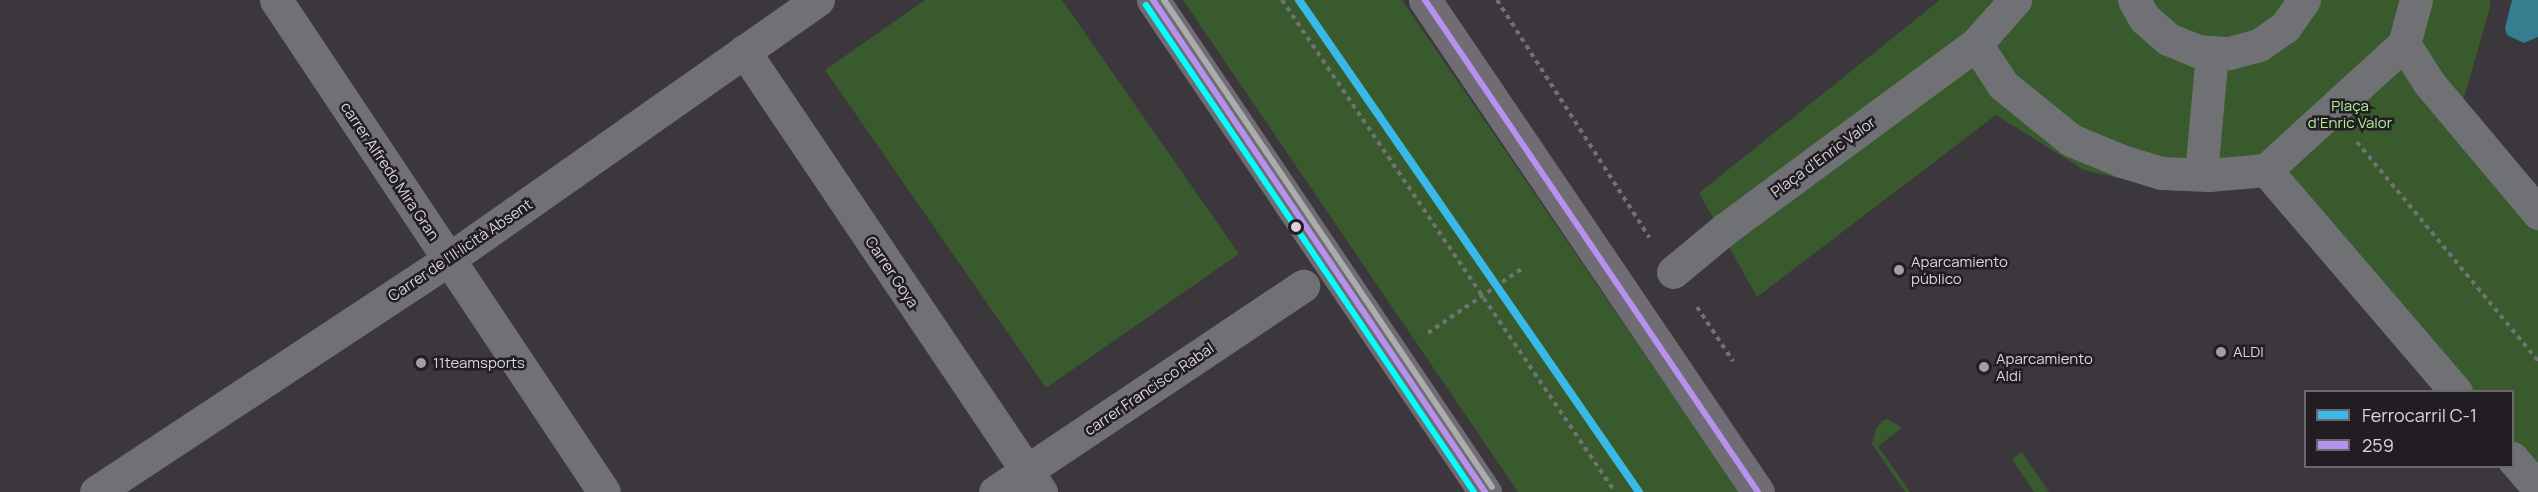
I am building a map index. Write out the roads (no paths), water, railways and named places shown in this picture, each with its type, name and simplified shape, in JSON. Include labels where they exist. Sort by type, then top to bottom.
[{"type":"highway","points":[[1153,0],[1485,492]]},
{"type":"highway","points":[[1425,0],[1758,492]]},
{"type":"street","name":"carrer Alfredo Mira Gran","points":[[276,0],[604,492]]},
{"type":"street","name":"Carrer de l'Il·licità Absent","points":[[96,492],[449,259],[818,0]]},
{"type":"street","name":"Plaça d'Enric Valor","points":[[1673,272],[1725,229],[1976,44],[2015,0]]},
{"type":"street","points":[[2134,0],[2144,18],[2168,39],[2197,51],[2229,53],[2259,45],[2285,27],[2304,0]]},
{"type":"street","points":[[1976,44],[2003,85],[2071,140],[2122,161],[2162,173],[2201,174],[2266,170],[2404,44],[2416,0]]},
{"type":"street","points":[[2404,44],[2429,83],[2538,213]]},
{"type":"street","name":"Carrer Goya","points":[[744,51],[1034,482]]},
{"type":"street","points":[[2201,174],[2212,52]]},
{"type":"street","points":[[2266,170],[2454,390]]},
{"type":"street","name":"carrer Francisco Rabal","points":[[995,492],[1034,482],[1303,286]]},
{"type":"street","points":[[2514,460],[2538,488]]},
{"type":"water","points":[[2512,0],[2538,0],[2538,37],[2524,43],[2507,35],[2505,28]]},
{"type":"rail line","name":"C-1","points":[[1299,0],[1639,492]]},
{"type":"place","name":"Aparcamiento público","points":[[1899,270]]},
{"type":"place","name":"ALDI","points":[[2221,352]]},
{"type":"place","name":"11teamsports","points":[[421,363]]},
{"type":"place","name":"Aparcamiento Aldi","points":[[1984,367]]}]
